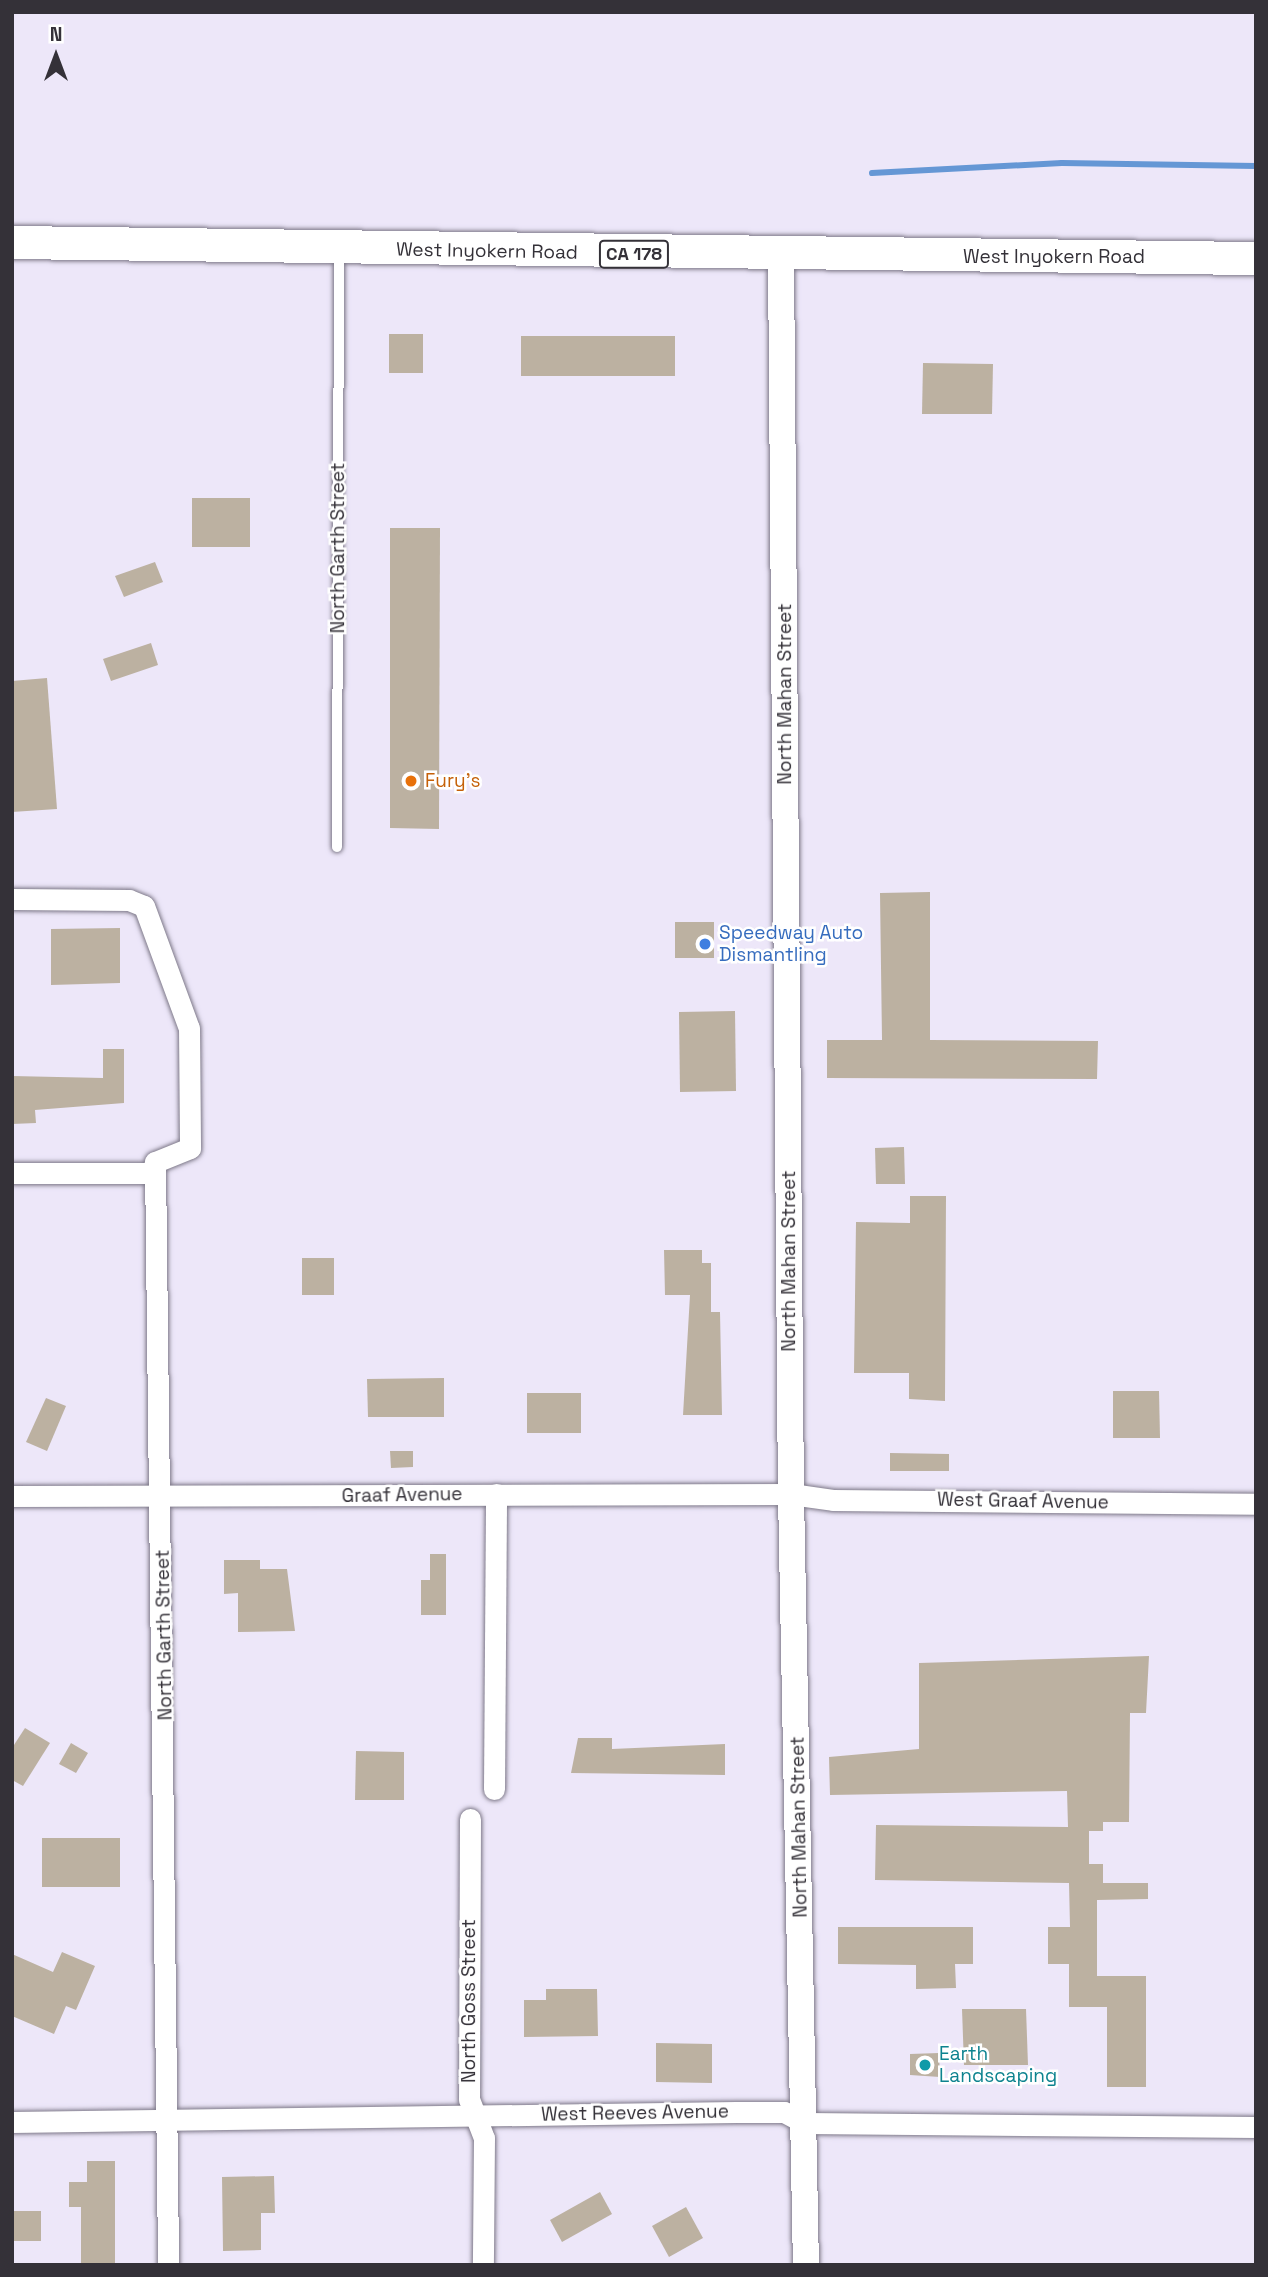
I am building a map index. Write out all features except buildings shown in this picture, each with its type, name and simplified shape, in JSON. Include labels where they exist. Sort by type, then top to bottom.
[{"type":"main road","name":"West Inyokern Road","points":[[12,242],[781,256],[1256,258]]},
{"type":"street","name":"North Mahan Street","points":[[781,256],[791,1494],[806,2265]]},
{"type":"street","points":[[12,900],[129,900],[144,906],[189,1028],[190,1148],[155,1162],[155,1173],[12,1173]]},
{"type":"street","name":"North Garth Street","points":[[155,1173],[171,2122],[168,2265]]},
{"type":"street","points":[[494,1789],[496,1494]]},
{"type":"street","name":"Graaf Avenue","points":[[12,1496],[162,1498],[791,1494]]},
{"type":"street","name":"West Graaf Avenue","points":[[791,1494],[833,1500],[1256,1504]]},
{"type":"street","name":"North Goss Street","points":[[470,1819],[469,2099],[484,2138],[482,2265]]},
{"type":"street","name":"West Reeves Avenue","points":[[12,2122],[783,2112],[805,2123],[1256,2127]]},
{"type":"lane","name":"North Garth Street","points":[[337,847],[340,249]]},
{"type":"waterway","points":[[872,173],[1062,163],[1256,166]]},
{"type":"place","name":"Fury's","points":[[411,781]]},
{"type":"place","name":"Speedway Auto Dismantling","points":[[705,944]]},
{"type":"place","name":"Earth Landscaping","points":[[925,2065]]}]
